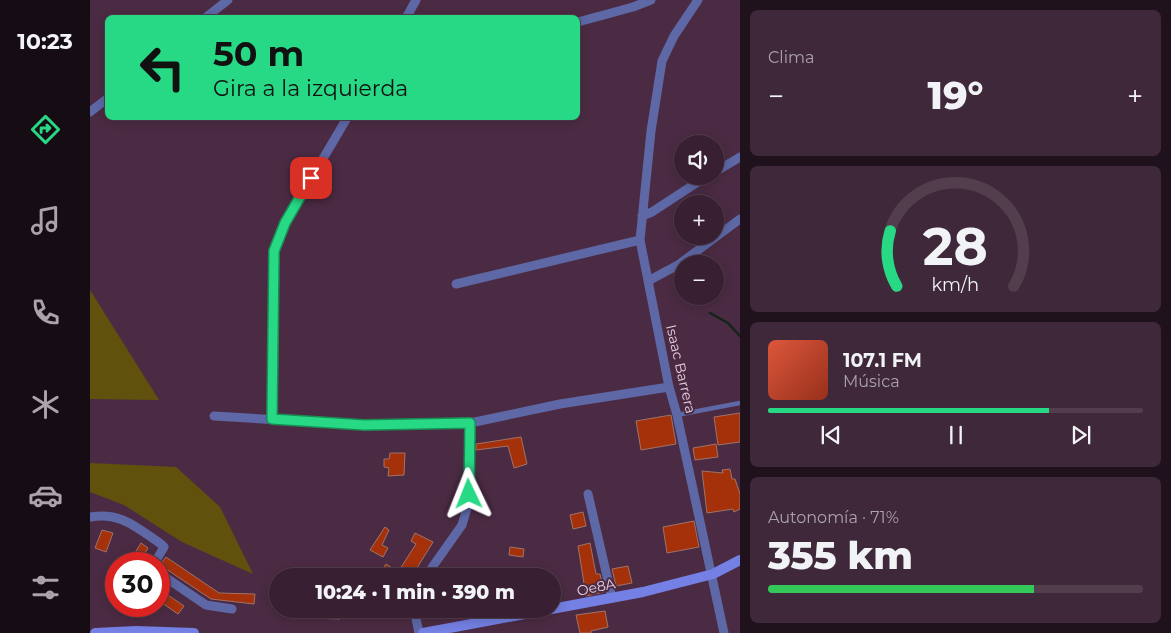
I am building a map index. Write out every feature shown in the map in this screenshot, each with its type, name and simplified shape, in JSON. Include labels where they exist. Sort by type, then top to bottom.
[{"type":"street","points":[[209,15],[228,0]]},
{"type":"street","points":[[408,15],[416,0]]},
{"type":"street","points":[[580,21],[634,7],[651,0]]},
{"type":"street","name":"Isaac Barrera","points":[[698,0],[674,36],[662,61],[651,130],[640,240],[669,387],[713,574],[724,633]]},
{"type":"street","points":[[90,112],[105,100]]},
{"type":"street","points":[[272,419],[274,251],[285,223],[346,120]]},
{"type":"street","points":[[724,167],[740,157]]},
{"type":"street","points":[[642,216],[652,212],[693,185]]},
{"type":"street","points":[[648,281],[678,265],[740,218]]},
{"type":"street","points":[[456,284],[640,240]]},
{"type":"street","points":[[214,416],[364,425],[470,423],[560,404],[669,387]]},
{"type":"street","points":[[432,568],[462,525],[468,506],[470,423]]},
{"type":"street","points":[[588,494],[612,598]]},
{"type":"street","points":[[90,516],[115,516],[129,522],[161,544],[164,547],[161,552]]},
{"type":"street","name":"Oe8A","points":[[423,633],[612,598],[713,574],[740,560]]},
{"type":"street","points":[[170,580],[206,605],[232,609]]},
{"type":"street","points":[[416,618],[419,633]]},
{"type":"street","points":[[95,633],[136,631],[194,633]]},
{"type":"lane","points":[[677,415],[740,404]]},
{"type":"shaded area","points":[[90,290],[159,400],[90,399]]},
{"type":"shaded area","points":[[90,463],[176,467],[220,507],[253,574],[182,542],[124,505],[90,492]]},
{"type":"building","points":[[740,413],[740,442],[718,445],[714,417]]},
{"type":"building","points":[[671,415],[676,444],[641,450],[636,421]]},
{"type":"building","points":[[521,437],[527,464],[514,468],[508,446],[476,450],[476,444]]},
{"type":"building","points":[[716,444],[718,457],[695,460],[693,448]]},
{"type":"building","points":[[390,453],[405,453],[404,475],[388,476],[389,468],[384,467],[384,459],[389,459]]},
{"type":"building","points":[[730,469],[732,479],[735,479],[740,494],[740,509],[734,512],[733,509],[707,513],[702,471],[723,473],[722,470]]},
{"type":"building","points":[[583,512],[586,526],[573,529],[570,515]]},
{"type":"building","points":[[694,521],[699,547],[667,553],[663,527]]},
{"type":"building","points":[[385,527],[389,530],[382,545],[388,548],[383,557],[370,550]]},
{"type":"building","points":[[102,530],[113,533],[106,552],[95,548]]},
{"type":"building","points":[[415,533],[433,542],[417,568],[401,568],[416,544],[411,541]]},
{"type":"building","points":[[141,543],[148,548],[146,552],[135,552]]},
{"type":"building","points":[[590,543],[596,574],[600,574],[604,592],[586,596],[578,546]]},
{"type":"building","points":[[510,547],[524,549],[523,557],[509,555]]},
{"type":"building","points":[[170,560],[219,593],[255,594],[254,604],[211,599],[170,572]]},
{"type":"building","points":[[386,564],[392,568],[383,568]]},
{"type":"building","points":[[628,566],[632,583],[616,586],[612,569]]},
{"type":"building","points":[[170,596],[184,606],[178,614],[170,609]]},
{"type":"building","points":[[605,611],[608,627],[591,631],[591,633],[580,633],[576,615]]},
{"type":"waterway","points":[[710,313],[728,323],[740,336]]},
{"type":"route","points":[[311,178],[285,223],[274,251],[272,419],[364,425],[470,423],[469,494]]}]
